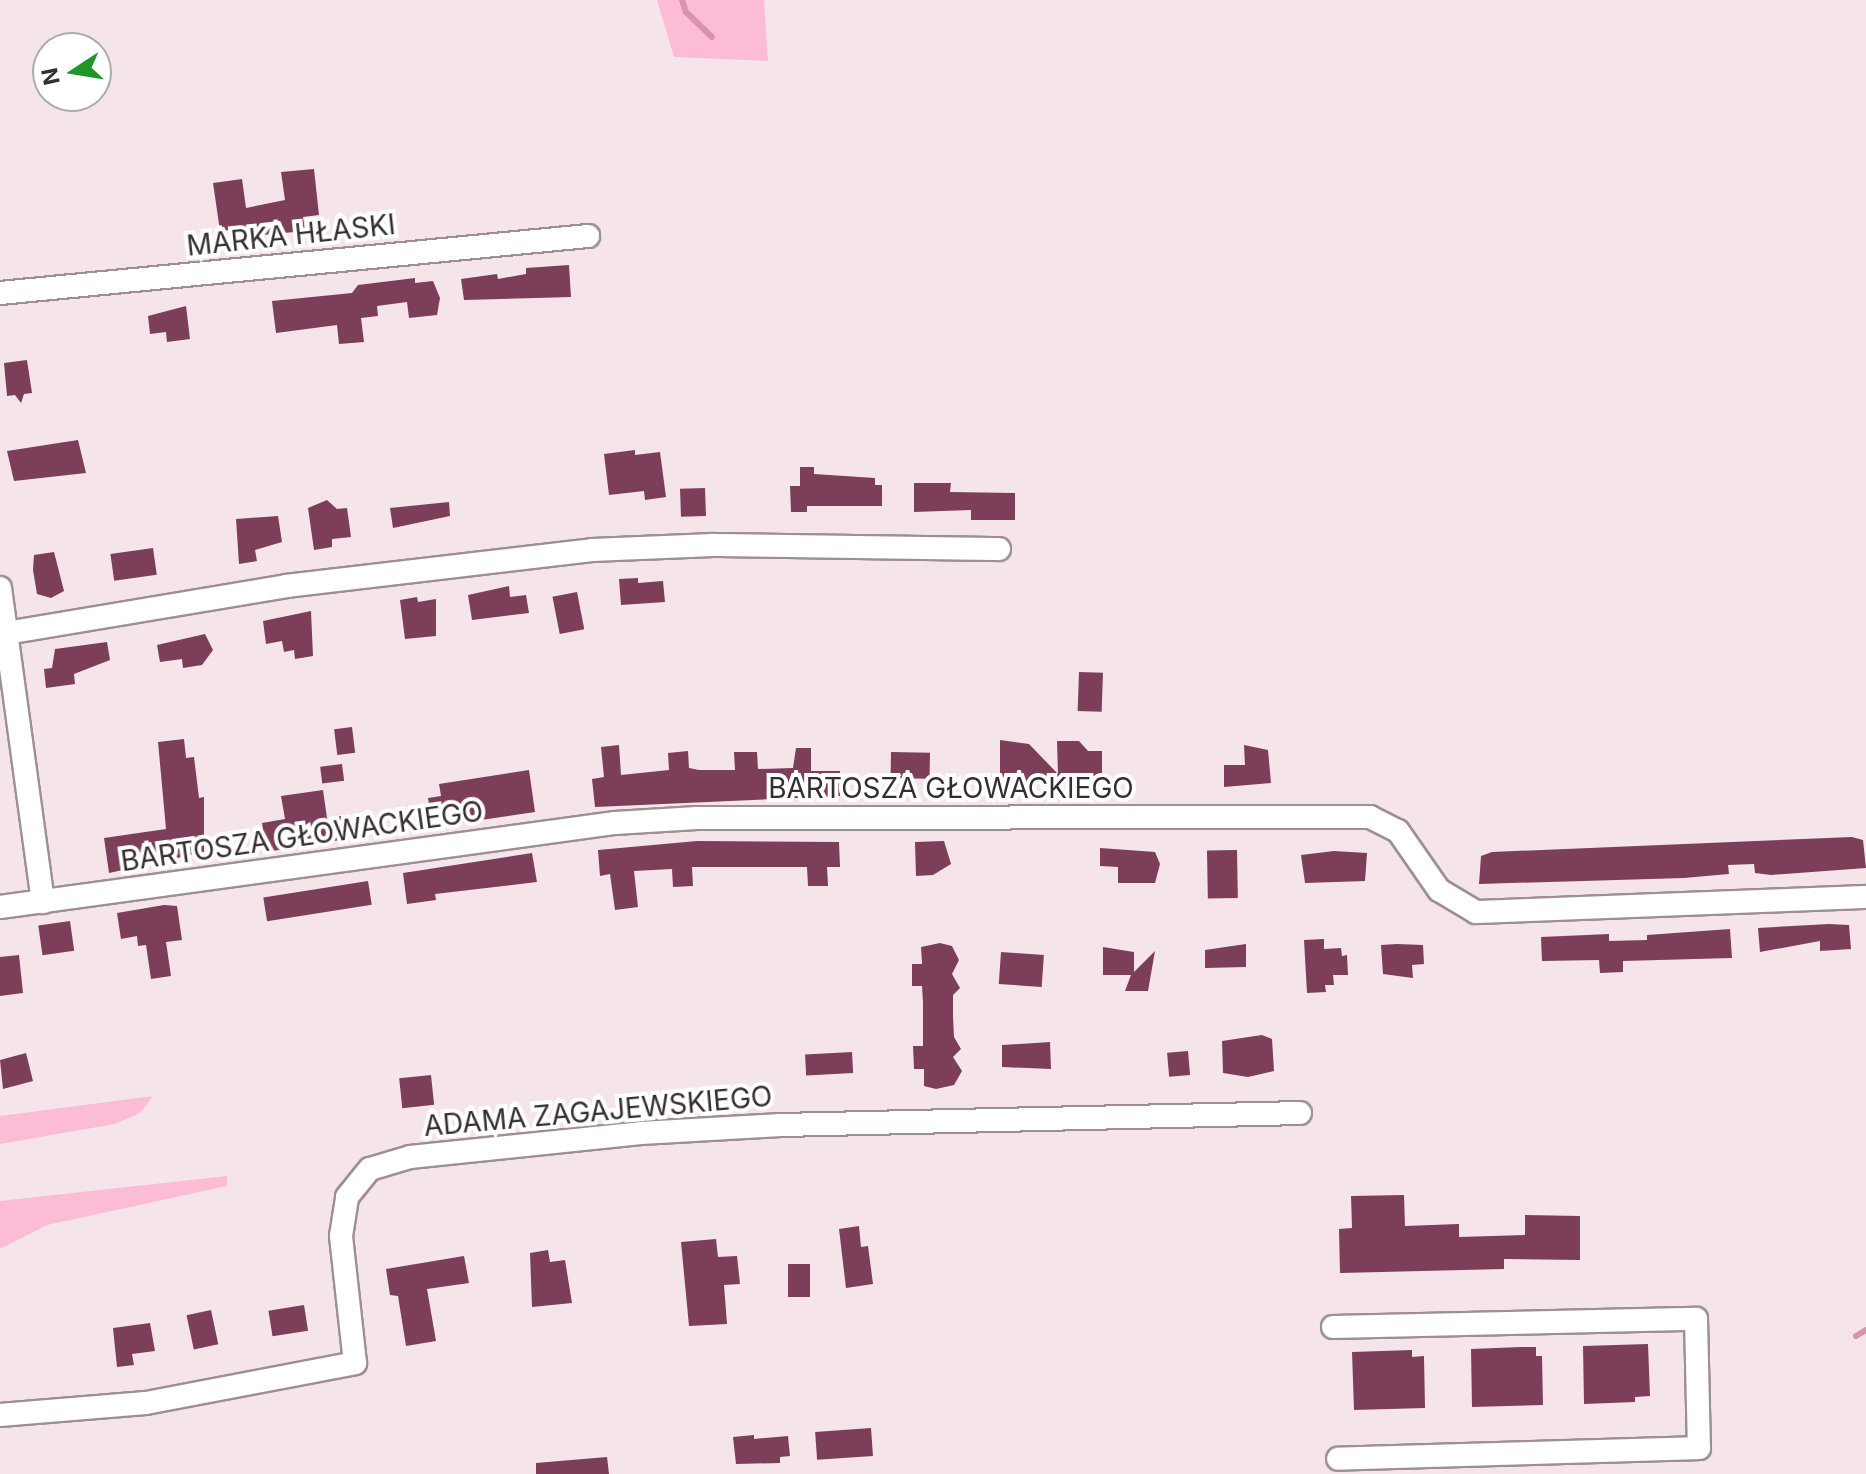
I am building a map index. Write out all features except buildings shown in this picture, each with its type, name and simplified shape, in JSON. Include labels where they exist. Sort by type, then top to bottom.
[{"type":"street","name":"MARKA HŁASKI","points":[[0,293],[588,236]]},
{"type":"street","points":[[6,633],[286,586],[592,550],[713,545],[999,549]]},
{"type":"street","points":[[0,588],[43,902]]},
{"type":"street","name":"BARTOSZA GŁOWACKIEGO","points":[[0,907],[615,823],[712,818],[1370,817],[1398,831],[1439,890],[1476,912],[1866,897]]},
{"type":"street","name":"ADAMA ZAGAJEWSKIEGO","points":[[0,1415],[146,1403],[355,1363],[341,1236],[347,1197],[370,1169],[410,1157],[641,1133],[781,1125],[1300,1113]]},
{"type":"street","points":[[1333,1327],[1696,1319],[1699,1448],[1338,1459]]},
{"type":"shaded area","points":[[657,0],[764,0],[768,61],[674,57]]},
{"type":"shaded area","points":[[153,1096],[140,1113],[115,1124],[0,1144],[0,1116]]},
{"type":"shaded area","points":[[227,1176],[227,1186],[47,1225],[0,1249],[0,1201]]},
{"type":"waterway","points":[[682,0],[686,12],[712,37]]},
{"type":"waterway","points":[[1856,1336],[1866,1330]]}]
